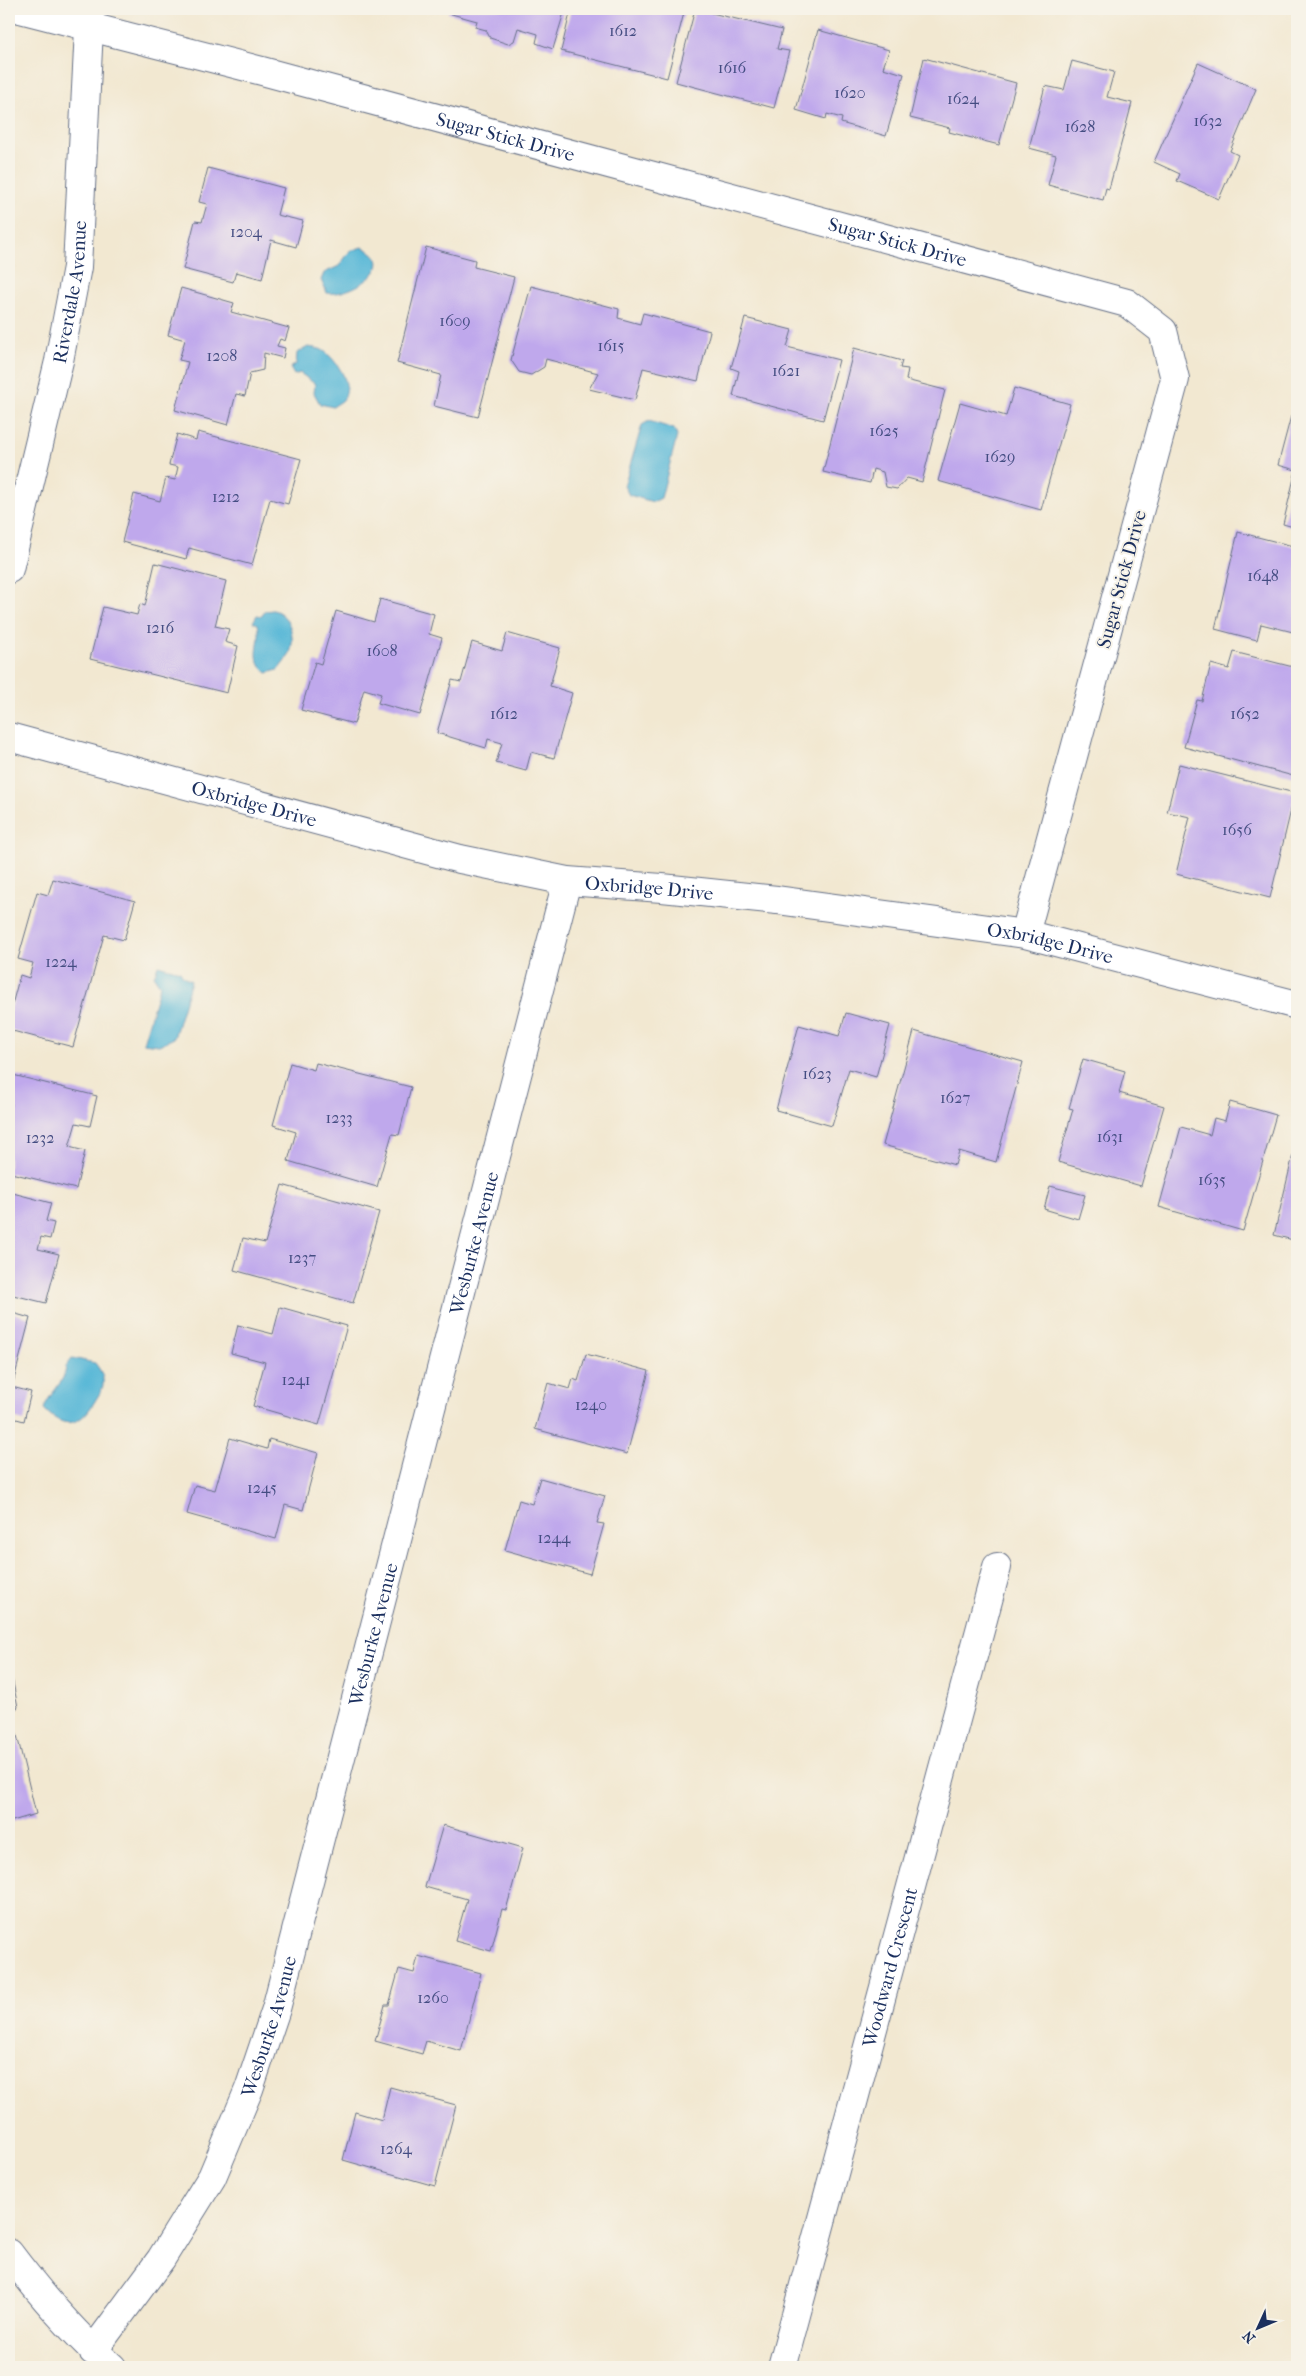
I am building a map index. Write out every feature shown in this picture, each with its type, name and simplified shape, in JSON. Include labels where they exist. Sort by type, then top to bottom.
[{"type":"street","name":"Sugar Stick Drive","points":[[20,9],[89,17],[1128,303],[1163,331],[1176,379],[1024,934]]},
{"type":"street","name":"Riverdale Avenue","points":[[9,569],[59,361],[77,267],[89,17]]},
{"type":"street","name":"Oxbridge Drive","points":[[9,737],[460,859],[567,882],[662,888],[768,899],[1024,934],[1297,1005]]},
{"type":"street","name":"Wesburke Avenue","points":[[102,2359],[212,2177],[249,2089],[276,2009],[567,882]]},
{"type":"street","name":"Woodward Crescent","points":[[782,2367],[997,1567]]},
{"type":"street","points":[[9,2253],[40,2294],[102,2359]]},
{"type":"water","points":[[362,247],[374,254],[378,262],[376,271],[359,285],[348,290],[327,293],[321,280],[324,273],[339,266],[350,251]]},
{"type":"water","points":[[308,347],[324,351],[334,360],[345,380],[346,394],[343,400],[333,407],[320,404],[314,393],[315,384],[300,373],[294,375],[290,368],[296,364],[297,353]]},
{"type":"water","points":[[649,421],[674,429],[677,436],[661,498],[653,502],[629,495],[624,486],[642,425]]},
{"type":"water","points":[[273,610],[288,622],[291,629],[292,643],[288,657],[278,670],[267,673],[258,662],[259,631],[258,624],[253,622],[257,615],[262,616],[265,611]]},
{"type":"water","points":[[158,965],[180,971],[183,976],[191,981],[174,1038],[159,1045],[143,1043],[160,985],[154,976]]},
{"type":"water","points":[[72,1358],[95,1363],[102,1375],[103,1384],[99,1395],[90,1409],[78,1420],[66,1422],[52,1416],[44,1409],[49,1398],[60,1383],[66,1366]]},
{"type":"building","points":[[449,9],[565,9],[553,49],[536,43],[538,34],[518,28],[514,41],[508,44],[490,38],[486,30],[475,27],[477,21],[448,13]]},
{"type":"building","points":[[571,9],[685,9],[667,78],[561,51]]},
{"type":"building","points":[[695,9],[782,30],[777,49],[789,51],[774,108],[676,82]]},
{"type":"building","points":[[818,30],[889,50],[883,68],[904,74],[886,136],[841,123],[842,118],[827,114],[826,119],[796,110]]},
{"type":"building","points":[[924,58],[1016,83],[999,145],[949,132],[950,128],[910,118]]},
{"type":"building","points":[[1072,61],[1114,72],[1107,97],[1132,103],[1109,189],[1106,188],[1103,200],[1048,185],[1056,155],[1029,148],[1045,86],[1064,90]]},
{"type":"building","points":[[1198,63],[1256,89],[1230,151],[1238,155],[1219,199],[1177,181],[1180,174],[1154,162]]},
{"type":"building","points":[[208,168],[284,188],[277,215],[303,221],[296,247],[271,240],[262,279],[236,272],[233,282],[183,269],[195,221],[202,222],[207,204],[199,202]]},
{"type":"building","points":[[426,247],[475,260],[474,267],[514,277],[478,417],[434,406],[441,375],[397,363]]},
{"type":"building","points":[[531,286],[619,309],[618,318],[640,324],[643,313],[710,331],[698,381],[643,368],[635,400],[589,389],[598,373],[546,359],[544,367],[531,375],[519,372],[511,360]]},
{"type":"building","points":[[181,288],[234,303],[231,312],[289,328],[285,341],[280,339],[277,346],[285,348],[283,358],[264,353],[263,370],[250,373],[245,396],[236,394],[228,425],[175,410],[188,362],[179,360],[185,340],[168,335]]},
{"type":"building","points":[[745,318],[792,330],[787,347],[839,360],[823,420],[733,396],[739,371],[731,368]]},
{"type":"building","points":[[854,348],[902,361],[900,368],[908,369],[906,380],[945,390],[922,482],[907,478],[897,489],[886,487],[883,472],[873,469],[870,483],[823,472]]},
{"type":"building","points":[[1014,388],[1070,404],[1041,510],[938,481],[960,403],[1006,416]]},
{"type":"building","points":[[1291,416],[1297,417],[1297,528],[1283,524],[1296,470],[1278,465]]},
{"type":"building","points":[[198,432],[301,459],[288,504],[270,499],[252,565],[189,548],[186,559],[122,542],[134,494],[160,501],[166,478],[175,480],[178,467],[169,465],[177,434],[196,440]]},
{"type":"building","points":[[1238,532],[1297,547],[1297,633],[1261,624],[1257,640],[1215,629]]},
{"type":"building","points":[[155,563],[226,581],[215,626],[229,629],[225,642],[238,646],[227,693],[90,659],[103,607],[137,615],[140,604],[145,606]]},
{"type":"building","points":[[380,599],[434,614],[429,634],[442,638],[420,715],[378,703],[381,694],[364,689],[354,724],[301,710],[315,662],[321,664],[336,611],[374,622]]},
{"type":"building","points":[[507,633],[560,648],[550,686],[572,693],[554,758],[531,752],[526,771],[496,763],[502,743],[488,739],[486,748],[437,733],[452,680],[461,682],[472,642],[502,651]]},
{"type":"building","points":[[1234,652],[1297,668],[1297,777],[1184,747],[1197,700],[1202,701],[1211,664],[1229,669]]},
{"type":"building","points":[[1179,764],[1295,793],[1270,898],[1176,874],[1190,817],[1167,812]]},
{"type":"building","points":[[53,879],[135,901],[124,940],[104,935],[73,1047],[9,1030],[9,1016],[20,975],[29,978],[33,963],[18,959],[37,892],[48,895]]},
{"type":"building","points":[[846,1013],[890,1025],[876,1077],[849,1069],[832,1126],[776,1110],[799,1025],[839,1036]]},
{"type":"building","points":[[914,1031],[1023,1062],[996,1162],[959,1151],[955,1165],[883,1145]]},
{"type":"building","points":[[1083,1059],[1125,1071],[1119,1093],[1164,1106],[1141,1186],[1058,1162],[1073,1109],[1069,1108]]},
{"type":"building","points":[[290,1063],[314,1070],[316,1063],[411,1087],[399,1135],[392,1134],[377,1187],[288,1161],[296,1132],[273,1125]]},
{"type":"building","points":[[9,1074],[97,1096],[90,1126],[76,1123],[69,1147],[85,1151],[76,1189],[11,1173],[9,1179],[9,1114],[12,1104],[9,1103]]},
{"type":"building","points":[[1230,1102],[1276,1115],[1243,1231],[1159,1207],[1181,1127],[1210,1135],[1214,1118],[1225,1121]]},
{"type":"building","points":[[1293,1155],[1297,1155],[1297,1241],[1274,1235]]},
{"type":"building","points":[[282,1185],[379,1212],[353,1303],[234,1270],[243,1238],[265,1243]]},
{"type":"building","points":[[1050,1186],[1085,1195],[1078,1219],[1044,1209]]},
{"type":"building","points":[[9,1192],[51,1203],[46,1221],[54,1223],[50,1239],[41,1237],[38,1249],[59,1254],[46,1303],[9,1294]]},
{"type":"building","points":[[280,1307],[347,1326],[319,1425],[253,1406],[265,1362],[231,1353],[238,1325],[273,1334]]},
{"type":"building","points":[[9,1312],[30,1318],[12,1387],[31,1392],[24,1421],[9,1417]]},
{"type":"building","points":[[586,1354],[649,1371],[627,1454],[535,1429],[548,1383],[570,1389],[573,1379],[578,1381]]},
{"type":"building","points":[[230,1438],[267,1449],[269,1439],[318,1453],[303,1510],[285,1505],[276,1539],[187,1514],[195,1485],[215,1490]]},
{"type":"building","points":[[540,1478],[605,1496],[597,1523],[604,1524],[590,1574],[505,1550],[519,1500],[532,1504]]},
{"type":"building","points":[[9,1663],[18,1707],[9,1717]]},
{"type":"building","points":[[15,1727],[36,1814],[9,1822],[9,1729]]},
{"type":"building","points":[[443,1825],[523,1848],[506,1910],[502,1909],[491,1951],[455,1941],[467,1899],[425,1887]]},
{"type":"building","points":[[418,1956],[481,1973],[461,2051],[426,2041],[422,2054],[375,2041],[385,2005],[389,2005],[399,1969],[414,1973]]},
{"type":"building","points":[[390,2087],[456,2105],[435,2186],[343,2160],[355,2112],[382,2120]]}]
